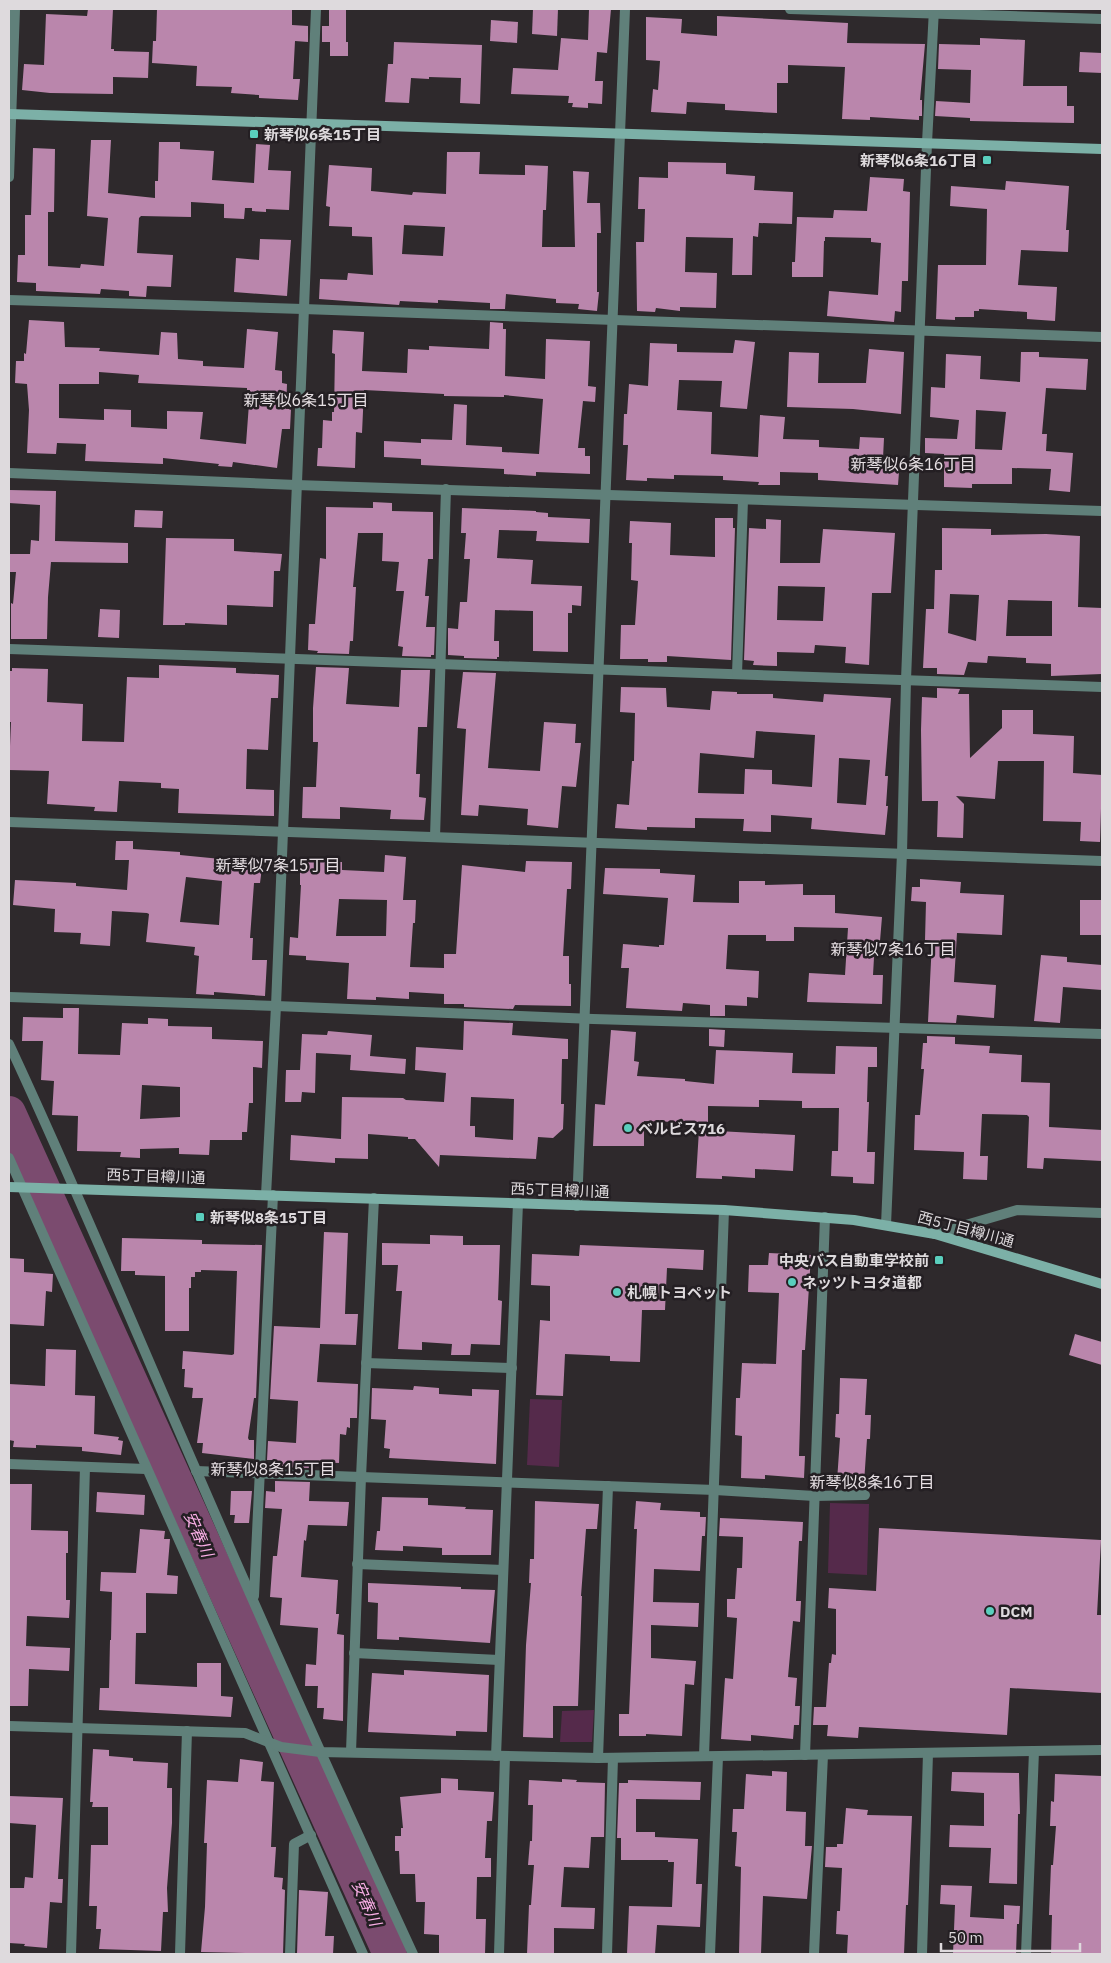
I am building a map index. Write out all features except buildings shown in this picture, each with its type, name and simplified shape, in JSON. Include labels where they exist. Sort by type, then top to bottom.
[{"type":"main road","points":[[10,114],[1102,149]]},
{"type":"main road","name":"西5丁目樽川通","points":[[9,1186],[724,1210],[824,1217],[935,1234],[1102,1284]]},
{"type":"street","points":[[9,177],[10,114],[16,9]]},
{"type":"street","points":[[253,1600],[316,9]]},
{"type":"street","points":[[577,1206],[625,9]]},
{"type":"street","points":[[790,9],[934,11],[1102,18]]},
{"type":"street","points":[[886,1225],[902,853],[906,680],[927,143],[934,11]]},
{"type":"street","points":[[9,300],[1102,337]]},
{"type":"street","points":[[9,474],[1102,511]]},
{"type":"street","points":[[435,837],[446,489]]},
{"type":"street","points":[[737,674],[742,500]]},
{"type":"street","points":[[9,649],[1102,687]]},
{"type":"street","points":[[9,822],[1102,861]]},
{"type":"street","points":[[9,997],[584,1019],[1102,1034]]},
{"type":"street","points":[[9,1044],[75,1189],[253,1600],[316,1752],[413,1954]]},
{"type":"street","points":[[9,1158],[27,1187],[146,1469],[270,1742],[363,1954]]},
{"type":"street","points":[[351,1752],[374,1198]]},
{"type":"street","points":[[499,1954],[499,1660],[518,1203]]},
{"type":"street","points":[[704,1756],[724,1210]]},
{"type":"street","points":[[935,1234],[1017,1210],[1102,1213]]},
{"type":"street","points":[[805,1755],[824,1217]]},
{"type":"street","points":[[366,1363],[512,1368]]},
{"type":"street","points":[[9,1464],[146,1469]]},
{"type":"street","points":[[71,1954],[85,1466]]},
{"type":"street","points":[[196,1471],[714,1490],[814,1496],[865,1495]]},
{"type":"street","points":[[598,1758],[608,1486]]},
{"type":"street","points":[[358,1564],[503,1570]]},
{"type":"street","points":[[354,1653],[499,1660]]},
{"type":"street","points":[[9,1726],[245,1733],[281,1747],[316,1752],[613,1758],[1102,1750]]},
{"type":"street","points":[[180,1954],[187,1732]]},
{"type":"street","points":[[1026,1954],[1034,1751]]},
{"type":"street","points":[[922,1954],[928,1753]]},
{"type":"street","points":[[814,1954],[823,1755]]},
{"type":"street","points":[[710,1954],[718,1757]]},
{"type":"street","points":[[607,1954],[613,1758]]},
{"type":"street","points":[[290,1954],[294,1844],[311,1835]]},
{"type":"shaded area","points":[[530,1399],[562,1400],[559,1467],[527,1465]]},
{"type":"shaded area","points":[[830,1503],[869,1504],[867,1575],[828,1573]]},
{"type":"shaded area","points":[[594,1710],[592,1742],[560,1742],[562,1711]]},
{"type":"waterway","name":"安春川","points":[[9,1113],[390,1954]]},
{"type":"place","name":"新琴似6条15丁目","points":[[254,134]]},
{"type":"place","name":"新琴似6条16丁目","points":[[987,160]]},
{"type":"place","name":"ベルビス716","points":[[628,1128]]},
{"type":"place","name":"新琴似8条15丁目","points":[[200,1217]]},
{"type":"place","name":"中央バス自動車学校前","points":[[939,1260]]},
{"type":"place","name":"ネッツトヨタ道都","points":[[792,1282]]},
{"type":"place","name":"札幌トヨペット","points":[[617,1292]]},
{"type":"place","name":"DCM","points":[[990,1611]]},
{"type":"district","name":"新琴似6条15丁目","points":[[306,400]]},
{"type":"district","name":"新琴似6条16丁目","points":[[913,464]]},
{"type":"district","name":"新琴似7条15丁目","points":[[278,865]]},
{"type":"district","name":"新琴似7条16丁目","points":[[893,949]]},
{"type":"district","name":"新琴似8条15丁目","points":[[273,1469]]},
{"type":"district","name":"新琴似8条16丁目","points":[[872,1482]]}]
